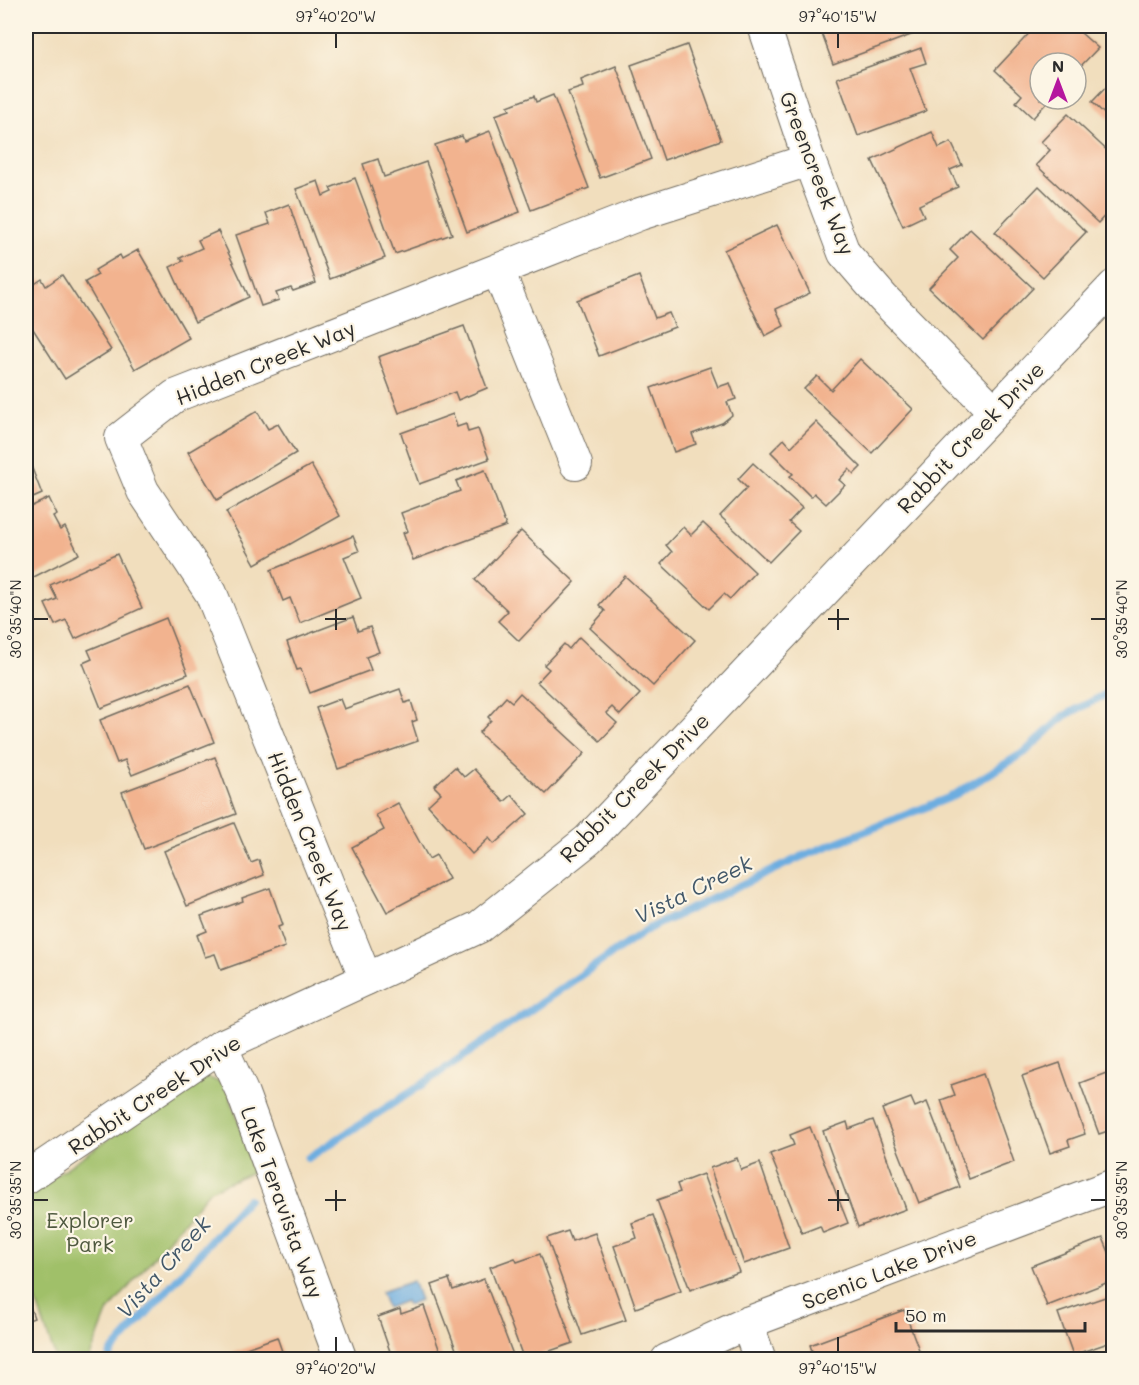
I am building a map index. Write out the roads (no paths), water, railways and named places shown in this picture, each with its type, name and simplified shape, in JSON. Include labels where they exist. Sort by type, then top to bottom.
[{"type":"street","name":"Greencreek Way","points":[[764,26],[809,160],[844,253],[883,298],[994,411]]},
{"type":"street","name":"Hidden Creek Way","points":[[366,980],[212,593],[143,491],[121,438],[175,396],[640,214],[809,160]]},
{"type":"street","points":[[498,270],[576,464]]},
{"type":"street","name":"Rabbit Creek Drive","points":[[26,1178],[221,1046],[479,927],[588,840],[1113,286]]},
{"type":"street","name":"Lake Teravista Way","points":[[221,1046],[243,1094],[341,1359]]},
{"type":"street","name":"Scenic Lake Drive","points":[[667,1359],[747,1323],[1113,1185]]},
{"type":"street","points":[[747,1323],[760,1359]]},
{"type":"water","points":[[413,1281],[420,1300],[407,1305],[405,1301],[387,1308],[381,1292]]},
{"type":"waterway","name":"Vista Creek","points":[[308,1158],[414,1090],[648,929],[803,856],[951,797],[1025,752],[1064,716],[1114,690]]},
{"type":"waterway","name":"Vista Creek","points":[[109,1360],[111,1353],[248,1199]]},
{"type":"park label","name":"Explorer Park","points":[[90,1231]]}]
